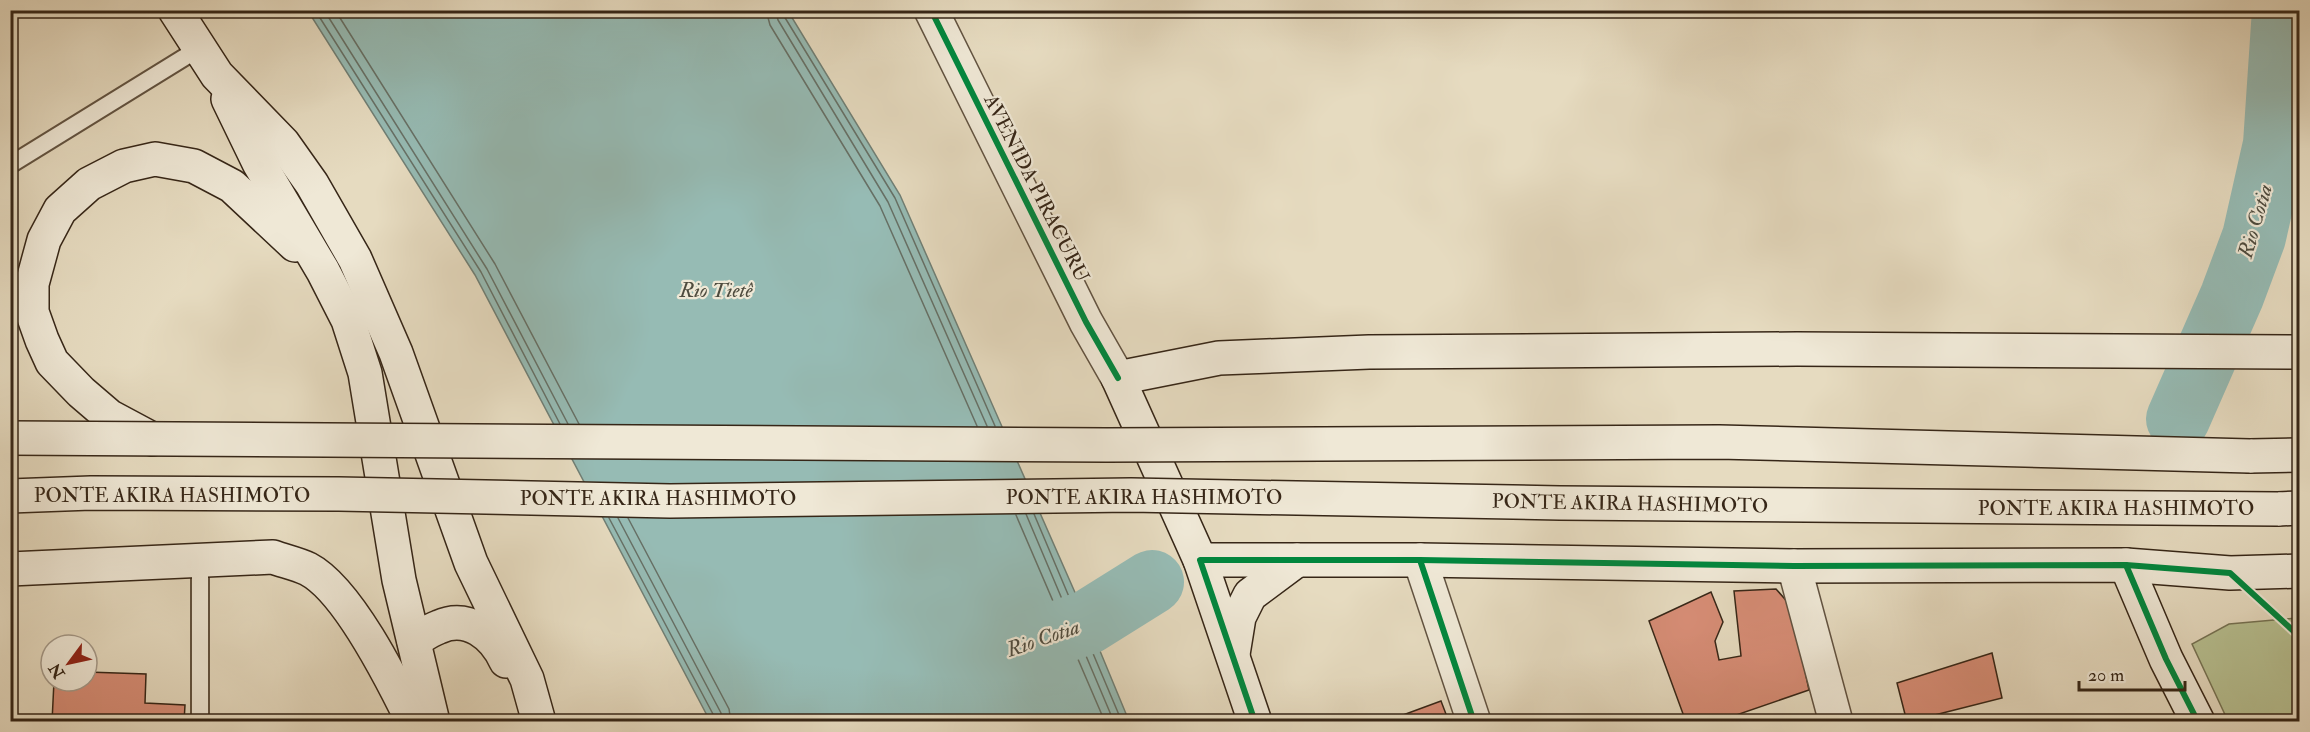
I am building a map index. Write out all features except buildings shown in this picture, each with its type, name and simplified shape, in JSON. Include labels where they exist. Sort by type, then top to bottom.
[{"type":"main road","points":[[176,10],[198,49],[217,75],[283,143],[312,184],[355,259],[396,353],[471,563],[527,679],[539,722]]},
{"type":"main road","name":"AVENIDA PIRACURU","points":[[932,10],[1086,322],[1118,378],[1200,560],[1255,722]]},
{"type":"main road","points":[[217,75],[259,163],[323,271],[348,320],[365,374],[399,580],[433,722]]},
{"type":"main road","points":[[152,439],[109,416],[81,392],[52,362],[42,340],[32,312],[32,284],[44,240],[60,210],[89,184],[123,166],[155,159],[194,166],[232,186],[323,271]]},
{"type":"main road","points":[[1118,378],[1220,358],[1292,354],[1785,350],[2300,352]]},
{"type":"main road","points":[[10,438],[1107,445],[1719,442],[2250,456],[2300,455]]},
{"type":"main road","name":"PONTE AKIRA HASHIMOTO","points":[[10,496],[91,493],[339,494],[670,501],[1131,495],[1560,503],[2289,508]]},
{"type":"main road","points":[[10,569],[273,557],[309,570],[333,590],[360,626],[391,676],[413,722]]},
{"type":"main road","points":[[1200,560],[1420,560],[1794,566],[2126,565],[2230,573],[2300,571]]},
{"type":"main road","points":[[1233,655],[1239,617],[1250,595],[1297,560]]},
{"type":"main road","points":[[1420,560],[1474,722]]},
{"type":"main road","points":[[2126,565],[2166,659],[2198,722]]},
{"type":"main road","points":[[1794,566],[1836,722]]},
{"type":"main road","points":[[414,641],[440,626],[465,623],[488,634],[501,651],[528,722]]},
{"type":"lane","points":[[10,165],[198,49]]},
{"type":"lane","points":[[200,560],[200,722]]},
{"type":"green space","points":[[2300,619],[2299,721],[2228,721],[2192,644],[2229,624]]},
{"type":"water","name":"Rio Tietê","points":[[308,11],[788,11],[900,195],[1088,622],[1129,721],[710,721],[475,275]]},
{"type":"waterway","name":"Rio Cotia","points":[[2178,419],[2232,296],[2254,237],[2275,144],[2284,10]]},
{"type":"waterway","name":"Rio Cotia","points":[[1004,652],[1088,622],[1152,582]]},
{"type":"cycle path","points":[[931,10],[1086,322],[1118,378]]},
{"type":"cycle path","points":[[1255,722],[1200,560],[1420,560],[1794,566],[2126,565],[2230,573],[2300,637]]},
{"type":"cycle path","points":[[1420,560],[1474,722]]},
{"type":"cycle path","points":[[2126,565],[2166,659],[2198,722]]}]
